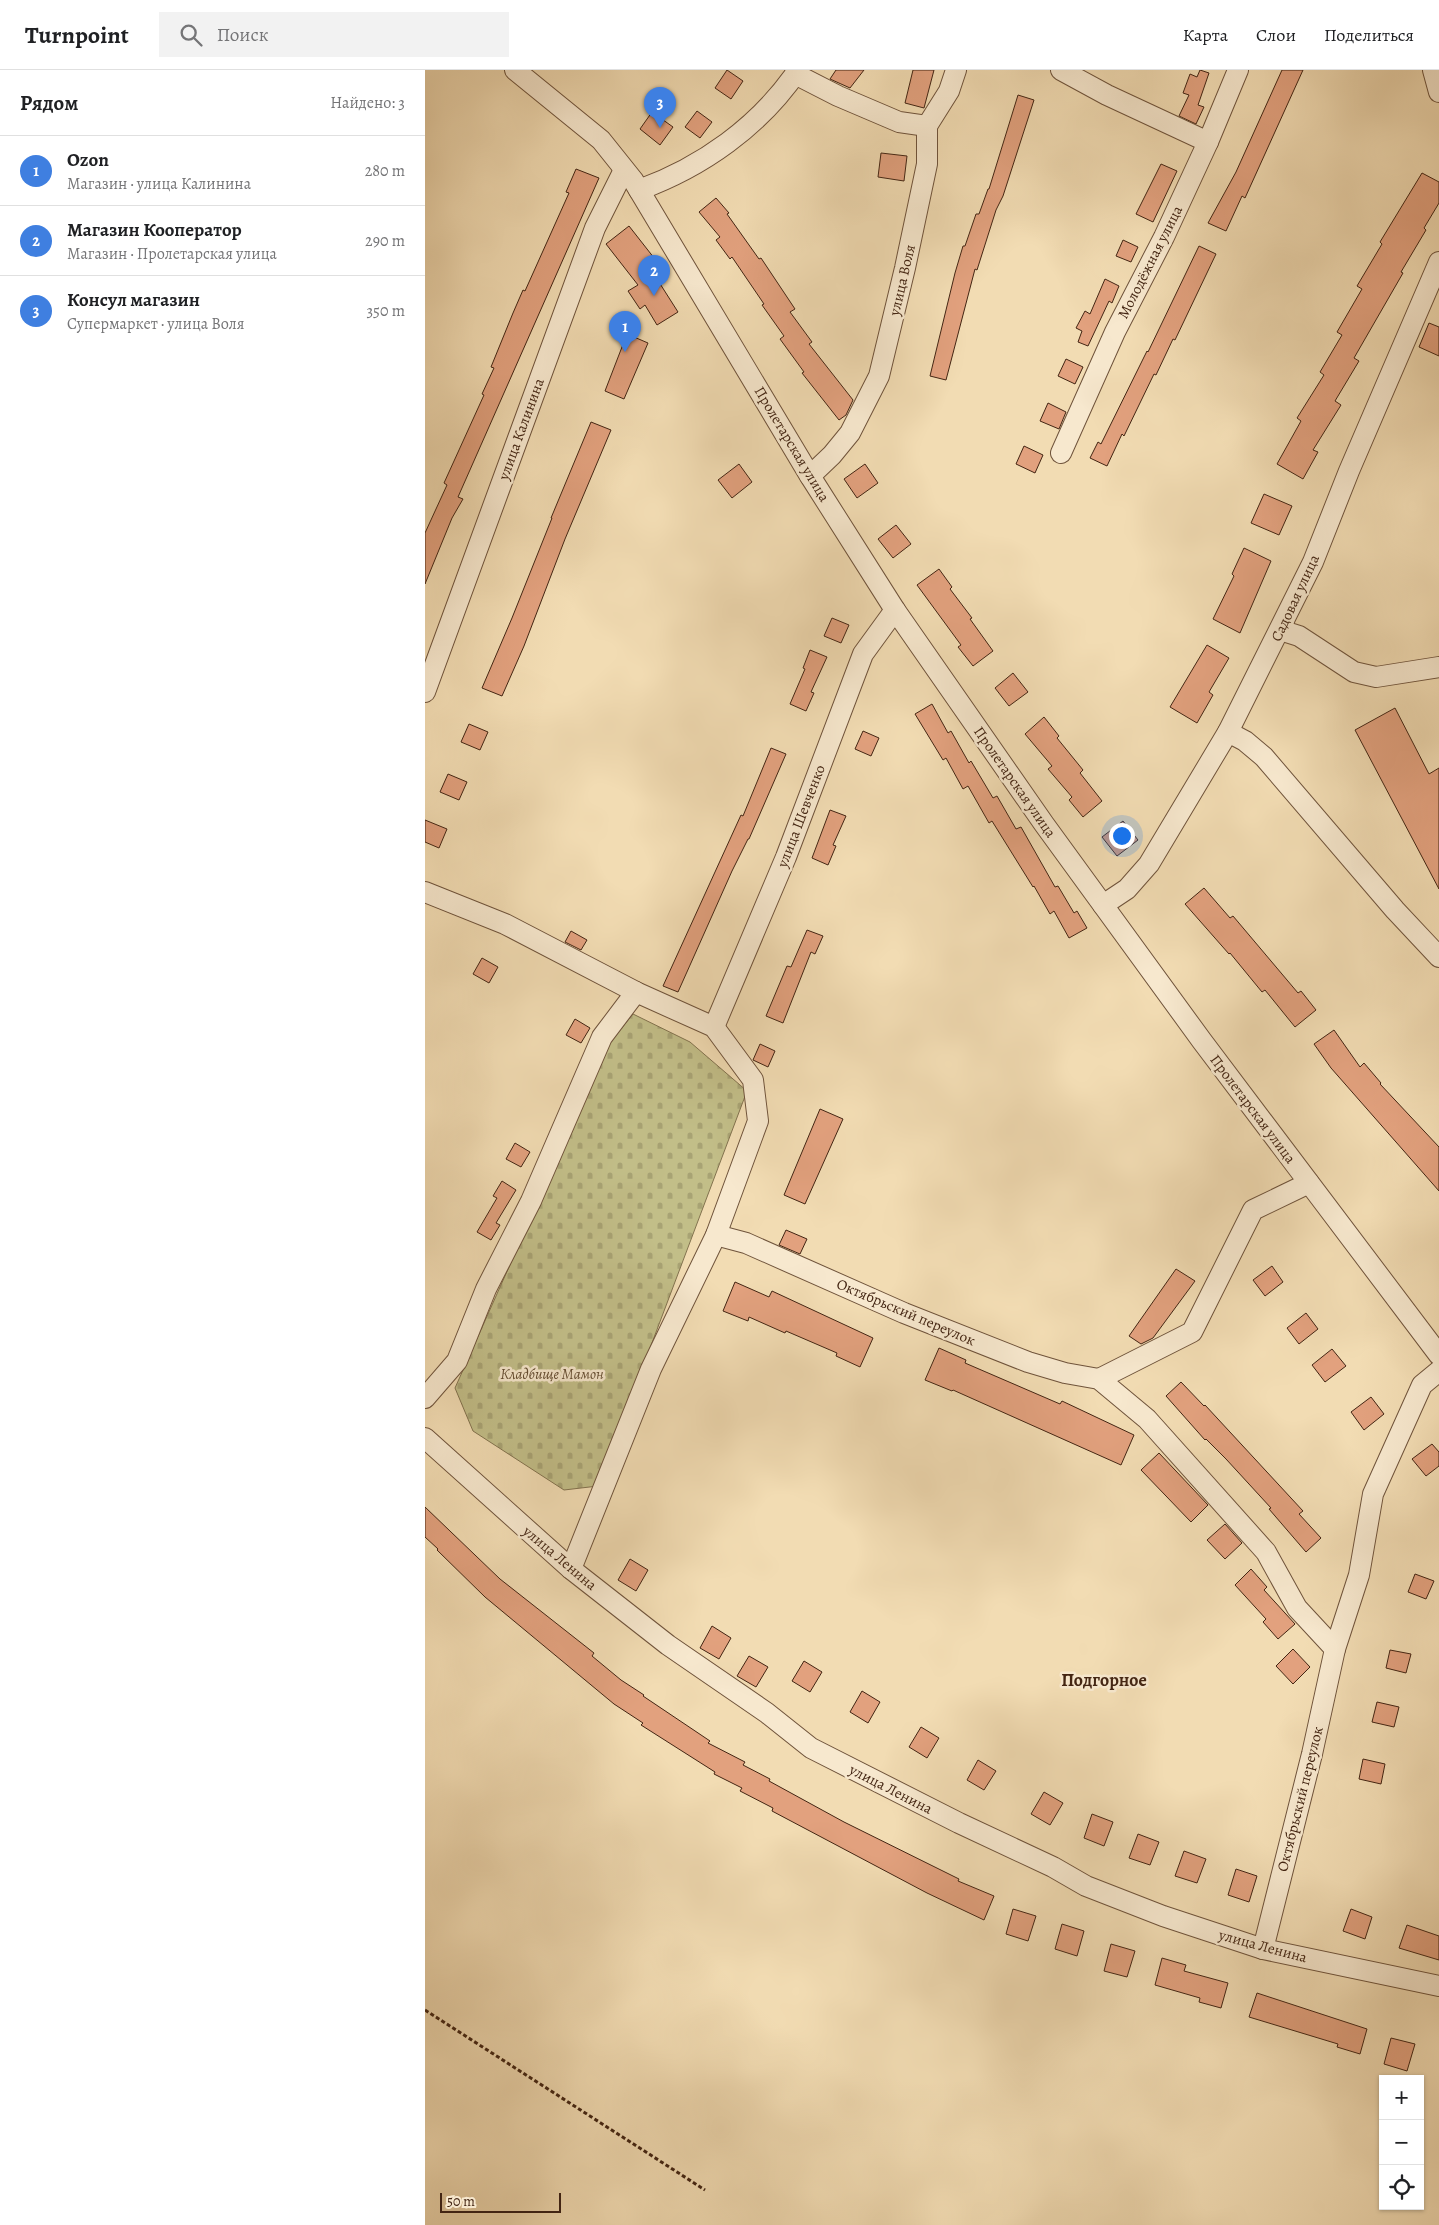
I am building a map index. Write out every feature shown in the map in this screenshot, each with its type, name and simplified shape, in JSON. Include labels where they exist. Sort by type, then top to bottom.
[{"type":"street","name":"Пролетарская улица","points":[[515,70],[601,140],[632,180],[810,476],[895,610],[1043,824],[1202,1041],[1439,1355]]},
{"type":"street","points":[[632,180],[671,178],[701,162],[727,144],[763,112],[797,72],[837,96],[899,122],[927,126],[949,91],[956,70]]},
{"type":"street","points":[[1061,70],[1107,95],[1208,142]]},
{"type":"street","name":"Молодёжная улица","points":[[1061,452],[1115,332],[1164,237],[1208,142],[1238,70]]},
{"type":"street","points":[[1433,70],[1439,92]]},
{"type":"street","name":"улица Воля","points":[[810,476],[832,455],[850,433],[879,376],[905,268],[927,164],[927,126]]},
{"type":"street","name":"улица Калинина","points":[[425,692],[595,228],[632,180]]},
{"type":"street","name":"Садовая улица","points":[[1103,905],[1127,888],[1149,864],[1228,732],[1313,562],[1349,471],[1439,262]]},
{"type":"street","name":"улица Шевченко","points":[[714,1027],[787,857],[863,654],[895,610]]},
{"type":"street","points":[[1280,630],[1299,636],[1354,672],[1376,677],[1439,667]]},
{"type":"street","points":[[1228,732],[1245,741],[1263,758],[1395,910],[1439,956]]},
{"type":"street","points":[[425,892],[505,924],[637,992],[714,1027],[753,1080],[758,1121],[715,1235],[651,1368],[571,1569]]},
{"type":"street","points":[[425,1398],[457,1361],[486,1289],[531,1201],[602,1037],[637,992]]},
{"type":"street","points":[[1099,1379],[1192,1332],[1253,1210],[1309,1183]]},
{"type":"street","name":"Октябрьский переулок","points":[[715,1235],[746,1243],[904,1313],[1028,1362],[1065,1373],[1099,1379],[1147,1419],[1266,1552],[1297,1608],[1335,1649]]},
{"type":"street","name":"Октябрьский переулок","points":[[1263,1949],[1312,1754],[1335,1649],[1359,1575],[1373,1494],[1422,1385],[1439,1371]]},
{"type":"street","name":"улица Ленина","points":[[425,1438],[571,1569],[668,1645],[767,1713],[811,1748],[959,1824],[1053,1867],[1086,1886],[1163,1916],[1263,1949],[1439,1986]]},
{"type":"path","points":[[425,2010],[705,2190]]},
{"type":"green space","name":"Кладбище Мамон","points":[[633,1014],[690,1042],[747,1091],[598,1486],[564,1490],[473,1431],[455,1388],[608,1045]]},
{"type":"building","points":[[727,70],[743,81],[731,99],[715,88]]},
{"type":"building","points":[[836,70],[864,70],[850,88],[830,79]]},
{"type":"building","points":[[913,70],[934,70],[924,108],[905,103]]},
{"type":"building","points":[[1200,70],[1209,73],[1198,105],[1204,107],[1196,124],[1179,116],[1189,95],[1183,93],[1190,74],[1197,77]]},
{"type":"building","points":[[1282,70],[1303,70],[1245,198],[1242,196],[1226,231],[1208,223],[1236,172]]},
{"type":"building","points":[[1018,95],[1034,100],[1003,196],[996,210],[977,270],[975,269],[946,380],[930,376],[963,246],[965,246],[976,214],[979,214],[989,189]]},
{"type":"building","points":[[697,111],[712,122],[700,138],[685,127]]},
{"type":"building","points":[[652,112],[673,127],[660,145],[640,129]]},
{"type":"building","points":[[881,153],[907,156],[904,181],[878,177]]},
{"type":"building","points":[[1161,164],[1177,171],[1153,222],[1136,214]]},
{"type":"building","points":[[576,169],[599,178],[458,497],[463,499],[452,518],[425,584],[425,533],[447,485],[444,483],[484,395],[482,394],[494,368],[491,367],[513,313],[523,290],[525,291],[569,193],[566,192]]},
{"type":"building","points":[[1422,173],[1439,182],[1439,203],[1424,228],[1426,230],[1401,272],[1403,273],[1354,358],[1359,361],[1335,401],[1341,405],[1313,450],[1318,452],[1303,479],[1277,464],[1301,421],[1297,418],[1324,375],[1320,372],[1342,335],[1337,332],[1362,289],[1357,286],[1382,244],[1380,242]]},
{"type":"building","points":[[716,198],[729,213],[727,214],[759,259],[761,258],[795,309],[790,312],[812,342],[809,344],[853,400],[846,415],[839,420],[802,373],[804,372],[780,339],[784,336],[762,305],[764,304],[732,257],[730,259],[716,240],[720,237],[699,212]]},
{"type":"building","points":[[629,226],[658,263],[650,268],[678,312],[657,325],[645,305],[640,309],[628,291],[638,285],[606,244]]},
{"type":"building","points":[[1123,240],[1138,247],[1131,262],[1116,256]]},
{"type":"building","points":[[1199,246],[1216,254],[1175,340],[1173,339],[1156,375],[1154,374],[1107,466],[1090,458],[1098,442],[1101,444]]},
{"type":"building","points":[[1105,279],[1119,286],[1112,303],[1109,301],[1088,346],[1078,342],[1082,331],[1076,328],[1085,311],[1090,314]]},
{"type":"building","points":[[1429,323],[1439,327],[1439,356],[1419,347]]},
{"type":"building","points":[[627,334],[648,343],[624,399],[605,391]]},
{"type":"building","points":[[1066,359],[1083,367],[1075,384],[1058,376]]},
{"type":"building","points":[[1048,403],[1066,412],[1059,429],[1040,421]]},
{"type":"building","points":[[591,422],[611,430],[502,696],[482,688]]},
{"type":"building","points":[[1024,446],[1043,455],[1035,473],[1016,464]]},
{"type":"building","points":[[739,464],[752,482],[732,498],[718,480]]},
{"type":"building","points":[[865,464],[878,483],[857,498],[844,479]]},
{"type":"building","points":[[1264,494],[1292,506],[1279,535],[1251,523]]},
{"type":"building","points":[[896,525],[911,544],[893,558],[878,539]]},
{"type":"building","points":[[1244,548],[1271,561],[1240,633],[1213,619],[1234,576],[1232,574]]},
{"type":"building","points":[[939,569],[952,587],[950,589],[972,618],[970,619],[993,651],[973,666],[958,647],[961,645],[917,585]]},
{"type":"building","points":[[832,618],[849,625],[841,643],[824,636]]},
{"type":"building","points":[[1207,645],[1229,658],[1209,692],[1213,695],[1197,723],[1170,707]]},
{"type":"building","points":[[810,650],[827,657],[811,692],[814,693],[806,711],[790,704],[805,669],[803,668]]},
{"type":"building","points":[[1013,673],[1028,692],[1009,706],[995,688]]},
{"type":"building","points":[[932,704],[948,733],[951,731],[969,763],[971,761],[993,798],[997,796],[1016,829],[1021,827],[1055,887],[1058,886],[1074,913],[1077,911],[1087,928],[1069,938],[1054,911],[1050,914],[992,821],[989,823],[968,786],[963,789],[946,758],[943,760],[915,714]]},
{"type":"building","points":[[1395,708],[1429,774],[1439,768],[1439,889],[1355,730]]},
{"type":"building","points":[[1044,717],[1059,736],[1057,738],[1083,770],[1080,773],[1102,801],[1083,817],[1069,800],[1072,797],[1048,769],[1052,766],[1025,734]]},
{"type":"building","points":[[469,724],[488,732],[480,750],[461,742]]},
{"type":"building","points":[[863,731],[879,738],[871,756],[855,749]]},
{"type":"building","points":[[771,748],[786,754],[749,839],[732,871],[678,992],[663,986],[741,815],[743,816]]},
{"type":"building","points":[[448,774],[467,782],[459,800],[440,792]]},
{"type":"building","points":[[830,810],[846,816],[833,845],[836,846],[828,865],[812,858]]},
{"type":"building","points":[[425,820],[447,829],[439,848],[425,842]]},
{"type":"building","points":[[1123,821],[1138,840],[1117,856],[1102,837]]},
{"type":"building","points":[[1204,888],[1230,918],[1233,916],[1298,993],[1301,991],[1316,1010],[1295,1027],[1265,990],[1262,992],[1230,953],[1185,904]]},
{"type":"building","points":[[807,930],[823,936],[815,954],[811,952],[783,1023],[766,1016],[787,966],[791,967]]},
{"type":"building","points":[[571,931],[587,940],[581,950],[565,942]]},
{"type":"building","points":[[482,958],[498,967],[489,983],[473,974]]},
{"type":"building","points":[[575,1019],[590,1028],[581,1043],[566,1035]]},
{"type":"building","points":[[1334,1030],[1360,1067],[1364,1063],[1380,1084],[1439,1147],[1439,1191],[1331,1068],[1314,1044]]},
{"type":"building","points":[[760,1044],[775,1051],[768,1067],[753,1060]]},
{"type":"building","points":[[820,1109],[843,1119],[805,1204],[784,1195]]},
{"type":"building","points":[[515,1143],[530,1152],[521,1167],[506,1159]]},
{"type":"building","points":[[502,1181],[516,1190],[496,1223],[500,1225],[491,1240],[477,1232],[497,1198],[493,1196]]},
{"type":"building","points":[[786,1230],[807,1239],[800,1254],[779,1245]]},
{"type":"building","points":[[1272,1266],[1283,1282],[1265,1296],[1253,1280]]},
{"type":"building","points":[[1176,1269],[1195,1281],[1153,1338],[1141,1344],[1129,1336]]},
{"type":"building","points":[[735,1282],[769,1297],[772,1291],[873,1338],[860,1367],[836,1356],[837,1353],[786,1331],[785,1333],[749,1317],[748,1321],[723,1311]]},
{"type":"building","points":[[1306,1313],[1318,1329],[1299,1344],[1287,1328]]},
{"type":"building","points":[[939,1348],[966,1360],[965,1363],[1060,1404],[1062,1401],[1134,1435],[1121,1465],[953,1390],[925,1380]]},
{"type":"building","points":[[1332,1349],[1346,1366],[1325,1382],[1312,1365]]},
{"type":"building","points":[[1181,1382],[1205,1405],[1303,1511],[1299,1514],[1321,1538],[1306,1552],[1269,1509],[1271,1508],[1226,1459],[1205,1440],[1166,1396]]},
{"type":"building","points":[[1371,1397],[1384,1414],[1364,1430],[1351,1412]]},
{"type":"building","points":[[1432,1444],[1439,1452],[1439,1466],[1426,1476],[1412,1459]]},
{"type":"building","points":[[1159,1453],[1208,1505],[1191,1522],[1141,1470]]},
{"type":"building","points":[[425,1507],[500,1579],[594,1653],[592,1656],[643,1696],[710,1741],[708,1743],[745,1762],[743,1765],[770,1779],[769,1781],[844,1822],[959,1879],[958,1881],[994,1896],[984,1920],[927,1893],[772,1811],[773,1808],[740,1791],[742,1788],[714,1774],[715,1772],[641,1725],[643,1723],[614,1704],[485,1597],[437,1550],[425,1537]]},
{"type":"building","points":[[1225,1524],[1242,1543],[1225,1559],[1207,1540]]},
{"type":"building","points":[[630,1559],[648,1570],[636,1591],[618,1580]]},
{"type":"building","points":[[1251,1569],[1267,1587],[1264,1590],[1295,1624],[1278,1639],[1263,1622],[1266,1619],[1235,1585]]},
{"type":"building","points":[[1415,1574],[1434,1581],[1426,1599],[1408,1592]]},
{"type":"building","points":[[712,1626],[731,1638],[719,1659],[700,1648]]},
{"type":"building","points":[[1293,1649],[1310,1667],[1293,1684],[1276,1666]]},
{"type":"building","points":[[1390,1650],[1411,1654],[1406,1673],[1386,1668]]},
{"type":"building","points":[[749,1656],[768,1667],[756,1687],[737,1676]]},
{"type":"building","points":[[804,1661],[822,1672],[810,1692],[792,1681]]},
{"type":"building","points":[[862,1691],[880,1702],[868,1723],[850,1712]]},
{"type":"building","points":[[1377,1702],[1399,1707],[1394,1727],[1372,1722]]},
{"type":"building","points":[[921,1727],[939,1738],[927,1758],[909,1747]]},
{"type":"building","points":[[1363,1759],[1385,1764],[1381,1784],[1359,1779]]},
{"type":"building","points":[[978,1760],[996,1771],[984,1790],[967,1780]]},
{"type":"building","points":[[1044,1792],[1063,1803],[1050,1825],[1031,1814]]},
{"type":"building","points":[[1092,1814],[1113,1822],[1104,1846],[1084,1838]]},
{"type":"building","points":[[1138,1834],[1159,1842],[1150,1865],[1129,1858]]},
{"type":"building","points":[[1184,1851],[1206,1859],[1197,1883],[1175,1876]]},
{"type":"building","points":[[1236,1869],[1257,1876],[1249,1902],[1228,1895]]},
{"type":"building","points":[[1013,1909],[1036,1916],[1028,1941],[1006,1934]]},
{"type":"building","points":[[1351,1909],[1372,1917],[1365,1939],[1343,1931]]},
{"type":"building","points":[[1062,1924],[1084,1931],[1077,1956],[1055,1949]]},
{"type":"building","points":[[1407,1925],[1439,1936],[1439,1960],[1399,1948]]},
{"type":"building","points":[[1111,1944],[1135,1951],[1127,1977],[1104,1971]]},
{"type":"building","points":[[1162,1958],[1186,1965],[1184,1971],[1228,1983],[1221,2008],[1199,2002],[1200,1998],[1155,1985]]},
{"type":"building","points":[[1257,1993],[1367,2029],[1360,2054],[1337,2047],[1338,2044],[1249,2017]]},
{"type":"building","points":[[1391,2038],[1415,2044],[1407,2071],[1384,2064]]},
{"type":"place","name":"Консул магазин","points":[[660,128]]},
{"type":"place","name":"Магазин Кооператор","points":[[654,296]]},
{"type":"place","name":"Ozon","points":[[625,352]]},
{"type":"district","name":"Подгорное","points":[[1104,1680]]}]
